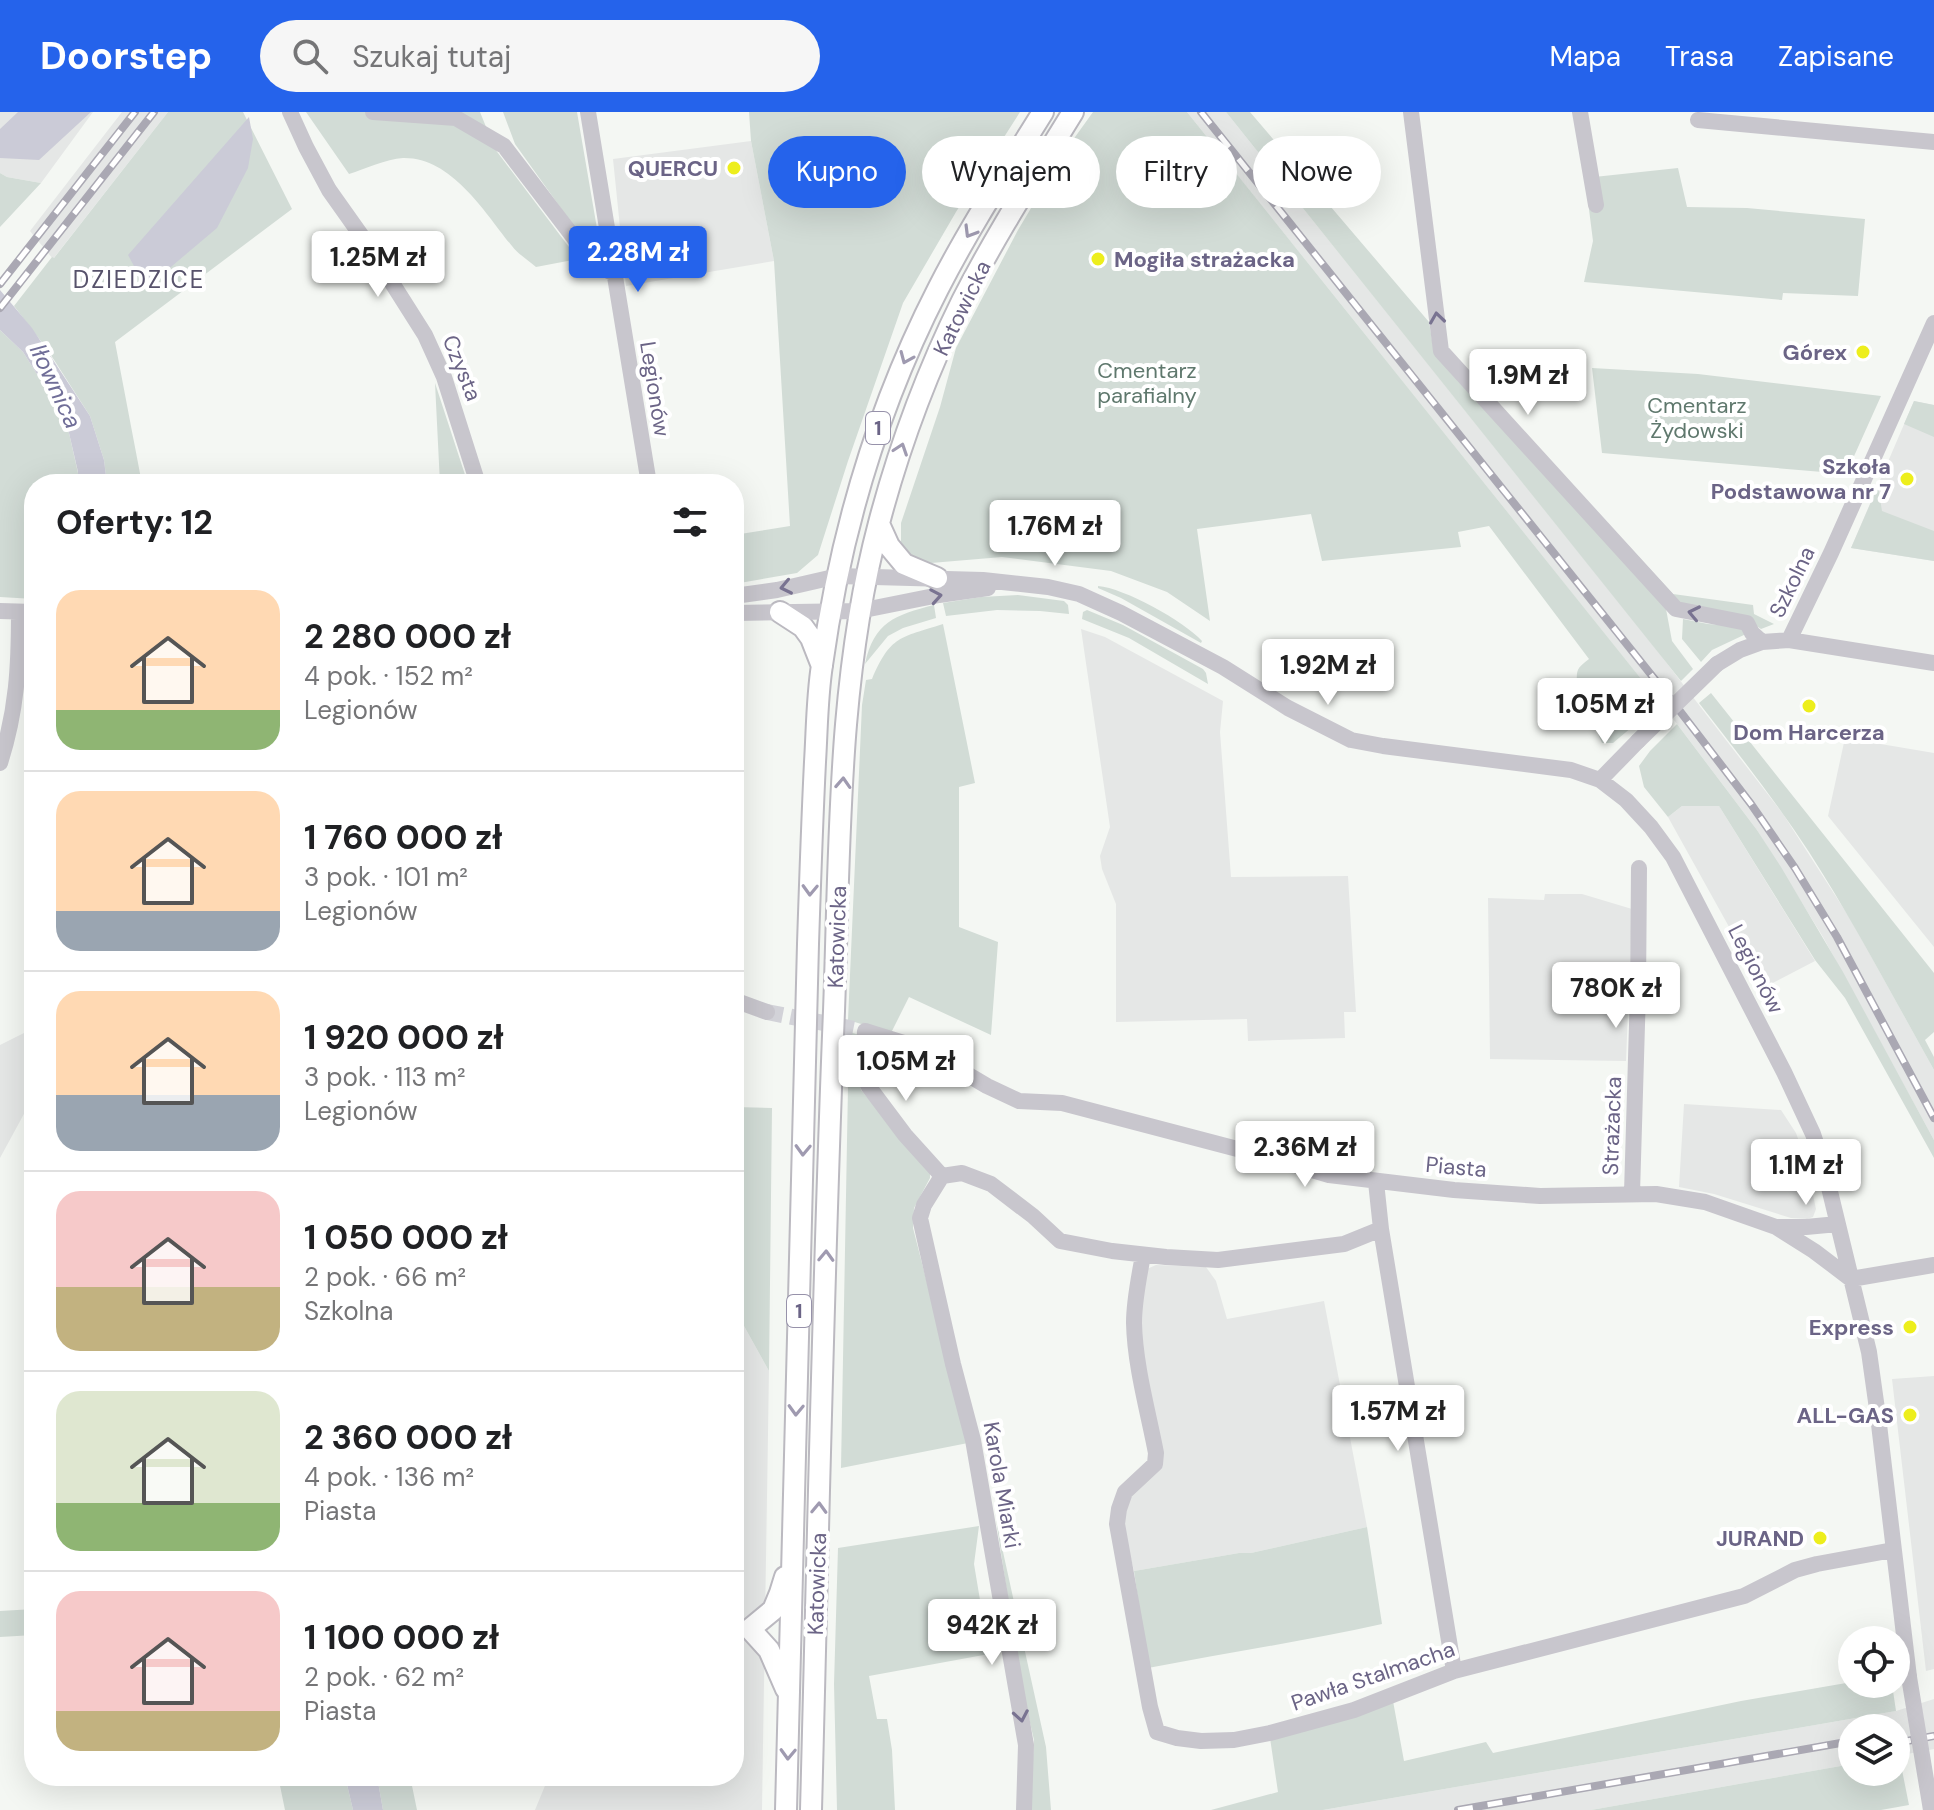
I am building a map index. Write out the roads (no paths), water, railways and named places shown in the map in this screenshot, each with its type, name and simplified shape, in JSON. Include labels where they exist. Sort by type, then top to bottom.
[{"type":"main road","name":"Katowicka","points":[[811,1810],[836,944],[847,702],[859,611],[879,524],[904,440],[956,314],[984,259],[1073,112]]},
{"type":"main road","name":"Katowicka","points":[[786,1810],[809,930],[822,666],[838,576],[855,508],[898,376],[919,327],[957,254],[1042,115]]},
{"type":"main road","points":[[879,524],[889,546],[904,564],[937,578]]},
{"type":"main road","points":[[780,612],[803,627],[822,666]]},
{"type":"main road","points":[[789,1696],[769,1650],[750,1629],[773,1610],[792,1550]]},
{"type":"street","name":"Czysta","points":[[290,112],[329,190],[425,335],[444,377],[475,474]]},
{"type":"street","points":[[373,112],[456,118],[504,146],[594,264],[615,274]]},
{"type":"street","name":"Legionów","points":[[588,112],[647,474]]},
{"type":"street","points":[[1411,112],[1441,351],[1676,609],[1747,623],[1762,642]]},
{"type":"street","points":[[1580,112],[1596,205]]},
{"type":"street","points":[[1698,120],[1934,142]]},
{"type":"street","name":"Szkolna","points":[[1600,780],[1717,664],[1740,650],[1762,642],[1789,640],[1934,323]]},
{"type":"street","name":"Legionów","points":[[744,595],[838,576],[983,580],[1048,587],[1079,594],[1223,667],[1288,708],[1351,740],[1571,770],[1600,780],[1626,800],[1673,857],[1690,888],[1807,1118],[1824,1167],[1869,1352],[1909,1677],[1933,1810]]},
{"type":"street","name":"Legionów","points":[[744,613],[859,611],[974,589],[1025,586]]},
{"type":"street","points":[[0,611],[24,612]]},
{"type":"street","points":[[0,763],[10,732],[24,625]]},
{"type":"street","points":[[1789,640],[1934,663]]},
{"type":"street","name":"Strażacka","points":[[1632,1193],[1639,868]]},
{"type":"street","points":[[744,1004],[767,1012]]},
{"type":"street","name":"Piasta","points":[[942,1176],[905,1135],[869,1087],[862,1072],[865,1031],[926,1050],[1019,1101],[1062,1103],[1329,1175],[1454,1190],[1540,1196],[1656,1194],[1705,1202],[1776,1227],[1851,1279]]},
{"type":"street","points":[[942,1176],[962,1173],[991,1184],[1060,1241],[1143,1255],[1218,1260],[1344,1244],[1381,1229]]},
{"type":"street","name":"Karola Miarki","points":[[942,1176],[924,1205],[920,1218],[973,1440],[1026,1745],[1024,1810]]},
{"type":"street","points":[[1376,1182],[1381,1229],[1454,1671]]},
{"type":"street","name":"Piasta","points":[[1776,1227],[1838,1224]]},
{"type":"street","points":[[1814,1251],[1844,1249]]},
{"type":"street","name":"Pawła Stalmacha","points":[[1143,1255],[1134,1322],[1136,1353],[1156,1453],[1155,1464],[1125,1492],[1117,1524],[1157,1732],[1201,1741],[1234,1740],[1270,1733],[1354,1710],[1454,1671],[1744,1596],[1795,1570],[1893,1550]]},
{"type":"street","points":[[1851,1279],[1934,1265]]},
{"type":"water","points":[[18,112],[91,112],[39,160],[0,158],[0,129]]},
{"type":"water","points":[[249,117],[253,139],[248,168],[217,228],[146,288],[128,255]]},
{"type":"water","name":"Iłownica","points":[[0,290],[32,328],[90,416],[106,474],[78,474],[69,433],[52,398],[23,352],[0,330]]},
{"type":"water","points":[[347,1786],[379,1786],[383,1810],[353,1810]]},
{"type":"tunnel","points":[[767,1012],[865,1031]]},
{"type":"railway","points":[[0,284],[135,112]]},
{"type":"railway","points":[[0,308],[154,112]]},
{"type":"railway","points":[[1201,112],[1673,702],[1751,804],[1837,937],[1934,1118]]},
{"type":"railway","points":[[1910,1740],[1934,1736]]},
{"type":"railway","points":[[1458,1810],[1838,1743]]},
{"type":"place","name":"QUERCU","points":[[734,168]]},
{"type":"place","name":"Mogiła strażacka","points":[[1098,259]]},
{"type":"place","name":"Górex","points":[[1863,352]]},
{"type":"place","name":"Szkoła Podstawowa nr 7","points":[[1907,479]]},
{"type":"place","name":"Dom Harcerza","points":[[1809,706]]},
{"type":"place","name":"Express","points":[[1910,1327]]},
{"type":"place","name":"ALL-GAS","points":[[1910,1415]]},
{"type":"place","name":"JURAND","points":[[1820,1538]]},
{"type":"district","name":"DZIEDZICE","points":[[139,279]]},
{"type":"park label","name":"Cmentarz parafialny","points":[[1147,382]]},
{"type":"park label","name":"Cmentarz Żydowski","points":[[1697,418]]}]
